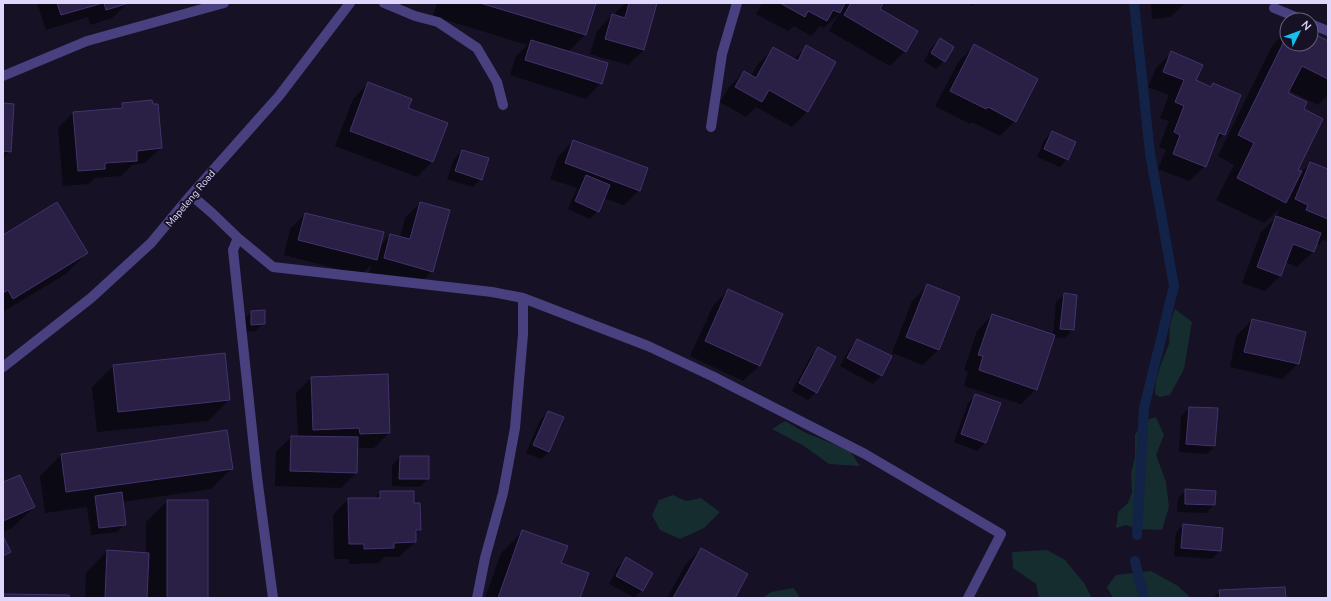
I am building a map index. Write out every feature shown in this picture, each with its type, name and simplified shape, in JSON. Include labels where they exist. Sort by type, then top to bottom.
[{"type":"street","points":[[3,76],[87,41],[224,3]]},
{"type":"street","name":"Mapeleng Road","points":[[3,367],[91,298],[152,243],[191,196],[279,96],[350,3]]},
{"type":"street","points":[[384,3],[415,16],[438,22],[477,48],[498,82],[503,105]]},
{"type":"street","points":[[711,127],[722,54],[737,3]]},
{"type":"street","points":[[1274,8],[1284,12]]},
{"type":"street","points":[[191,196],[273,267],[492,292],[523,298],[648,346],[712,376],[865,454],[1001,534],[968,598]]},
{"type":"street","points":[[238,238],[233,250],[257,477],[273,598]]},
{"type":"street","points":[[477,598],[485,558],[503,493],[515,428],[523,334],[523,298]]},
{"type":"green space","points":[[1175,309],[1192,322],[1184,369],[1170,395],[1160,397],[1155,394],[1156,381],[1169,344],[1170,324]]},
{"type":"green space","points":[[1156,417],[1164,435],[1156,455],[1166,482],[1169,507],[1162,530],[1137,529],[1126,525],[1116,528],[1118,512],[1128,503],[1132,492],[1131,473],[1135,457],[1135,435],[1144,421]]},
{"type":"green space","points":[[785,421],[804,432],[850,451],[860,466],[829,464],[804,446],[772,429]]},
{"type":"green space","points":[[673,495],[686,501],[701,498],[720,512],[704,528],[680,539],[660,530],[652,515],[659,500]]},
{"type":"green space","points":[[1047,550],[1065,560],[1084,583],[1092,598],[1039,598],[1036,584],[1013,568],[1012,552]]},
{"type":"green space","points":[[1151,571],[1178,586],[1191,598],[1113,598],[1107,587],[1116,575]]},
{"type":"green space","points":[[794,588],[800,598],[763,598],[771,592]]},
{"type":"building","points":[[57,3],[103,3],[61,15]]},
{"type":"building","points":[[104,3],[129,3],[106,10]]},
{"type":"building","points":[[480,3],[596,3],[586,35]]},
{"type":"building","points":[[629,3],[657,3],[644,50],[605,39],[612,14],[625,18]]},
{"type":"building","points":[[780,3],[845,3],[840,13],[833,10],[827,21],[808,11],[805,17]]},
{"type":"building","points":[[851,3],[883,3],[880,9],[918,31],[906,52],[844,15]]},
{"type":"building","points":[[1319,36],[1328,41],[1328,79],[1302,66],[1288,93],[1307,102],[1304,109],[1323,119],[1298,170],[1302,171],[1286,203],[1237,178],[1254,143],[1238,135],[1279,51],[1319,52]]},
{"type":"building","points":[[940,38],[954,47],[945,62],[931,53]]},
{"type":"building","points":[[531,40],[608,63],[602,84],[525,60]]},
{"type":"building","points":[[974,44],[1038,79],[1016,122],[988,107],[986,109],[950,91]]},
{"type":"building","points":[[806,45],[836,62],[808,112],[769,90],[762,102],[735,87],[744,71],[756,78],[773,47],[798,61]]},
{"type":"building","points":[[1171,51],[1203,65],[1196,80],[1211,87],[1213,83],[1241,95],[1225,135],[1219,133],[1206,167],[1173,154],[1180,135],[1174,132],[1184,106],[1175,102],[1184,80],[1163,72]]},
{"type":"building","points":[[368,82],[412,99],[408,108],[448,123],[433,162],[350,131]]},
{"type":"building","points":[[152,100],[153,104],[158,104],[162,148],[137,151],[137,161],[105,163],[105,169],[78,171],[73,112],[122,108],[122,103]]},
{"type":"building","points":[[3,103],[14,104],[11,152],[3,151]]},
{"type":"building","points":[[1052,131],[1076,142],[1068,160],[1044,149]]},
{"type":"building","points":[[573,140],[648,168],[640,191],[565,163]]},
{"type":"building","points":[[462,150],[489,158],[482,180],[455,171]]},
{"type":"building","points":[[1310,162],[1328,169],[1328,219],[1306,210],[1308,205],[1295,199]]},
{"type":"building","points":[[586,175],[610,185],[599,212],[575,201]]},
{"type":"building","points":[[57,202],[88,253],[13,299],[8,290],[3,293],[3,235]]},
{"type":"building","points":[[420,202],[450,210],[433,272],[384,258],[390,234],[410,239]]},
{"type":"building","points":[[305,213],[384,232],[377,260],[298,240]]},
{"type":"building","points":[[1276,216],[1321,233],[1314,252],[1293,244],[1281,276],[1257,267]]},
{"type":"building","points":[[927,284],[960,297],[939,350],[906,337]]},
{"type":"building","points":[[728,289],[783,314],[760,366],[705,341]]},
{"type":"building","points":[[1064,293],[1077,295],[1074,330],[1060,329]]},
{"type":"building","points":[[265,310],[265,324],[251,325],[251,311]]},
{"type":"building","points":[[992,314],[1055,335],[1037,390],[979,370],[983,356],[978,355]]},
{"type":"building","points":[[1252,319],[1306,332],[1299,364],[1244,352]]},
{"type":"building","points":[[857,339],[892,356],[882,376],[847,358]]},
{"type":"building","points":[[818,347],[836,357],[817,393],[799,383]]},
{"type":"building","points":[[225,353],[230,400],[118,412],[113,365]]},
{"type":"building","points":[[388,374],[390,433],[360,434],[359,428],[313,430],[311,377]]},
{"type":"building","points":[[975,394],[1001,403],[986,443],[961,434]]},
{"type":"building","points":[[1189,407],[1218,408],[1215,446],[1186,444]]},
{"type":"building","points":[[548,411],[564,417],[549,452],[533,445]]},
{"type":"building","points":[[227,430],[233,469],[66,492],[61,454]]},
{"type":"building","points":[[291,436],[358,437],[357,473],[290,471]]},
{"type":"building","points":[[400,456],[429,456],[429,479],[399,479]]},
{"type":"building","points":[[20,475],[35,507],[3,521],[3,482]]},
{"type":"building","points":[[1185,489],[1216,491],[1215,505],[1185,504]]},
{"type":"building","points":[[380,491],[414,491],[414,503],[420,503],[421,530],[416,530],[416,542],[394,543],[394,548],[364,549],[364,544],[349,544],[348,498],[380,498]]},
{"type":"building","points":[[122,492],[126,525],[99,528],[95,496]]},
{"type":"building","points":[[167,500],[208,500],[208,598],[167,598]]},
{"type":"building","points":[[1183,524],[1223,528],[1221,551],[1181,548]]},
{"type":"building","points":[[522,530],[568,546],[561,563],[589,573],[580,598],[498,598]]},
{"type":"building","points":[[3,536],[11,552],[3,556]]},
{"type":"building","points":[[701,548],[748,574],[735,598],[673,598]]},
{"type":"building","points":[[107,550],[149,553],[147,598],[105,598]]},
{"type":"building","points":[[626,557],[653,573],[643,591],[616,576]]},
{"type":"building","points":[[1285,587],[1286,598],[1220,598],[1219,590]]},
{"type":"building","points":[[3,594],[69,595],[69,598],[3,598]]},
{"type":"waterway","points":[[1134,3],[1150,153],[1174,286],[1144,408],[1137,535]]},
{"type":"waterway","points":[[1135,561],[1144,598]]}]
